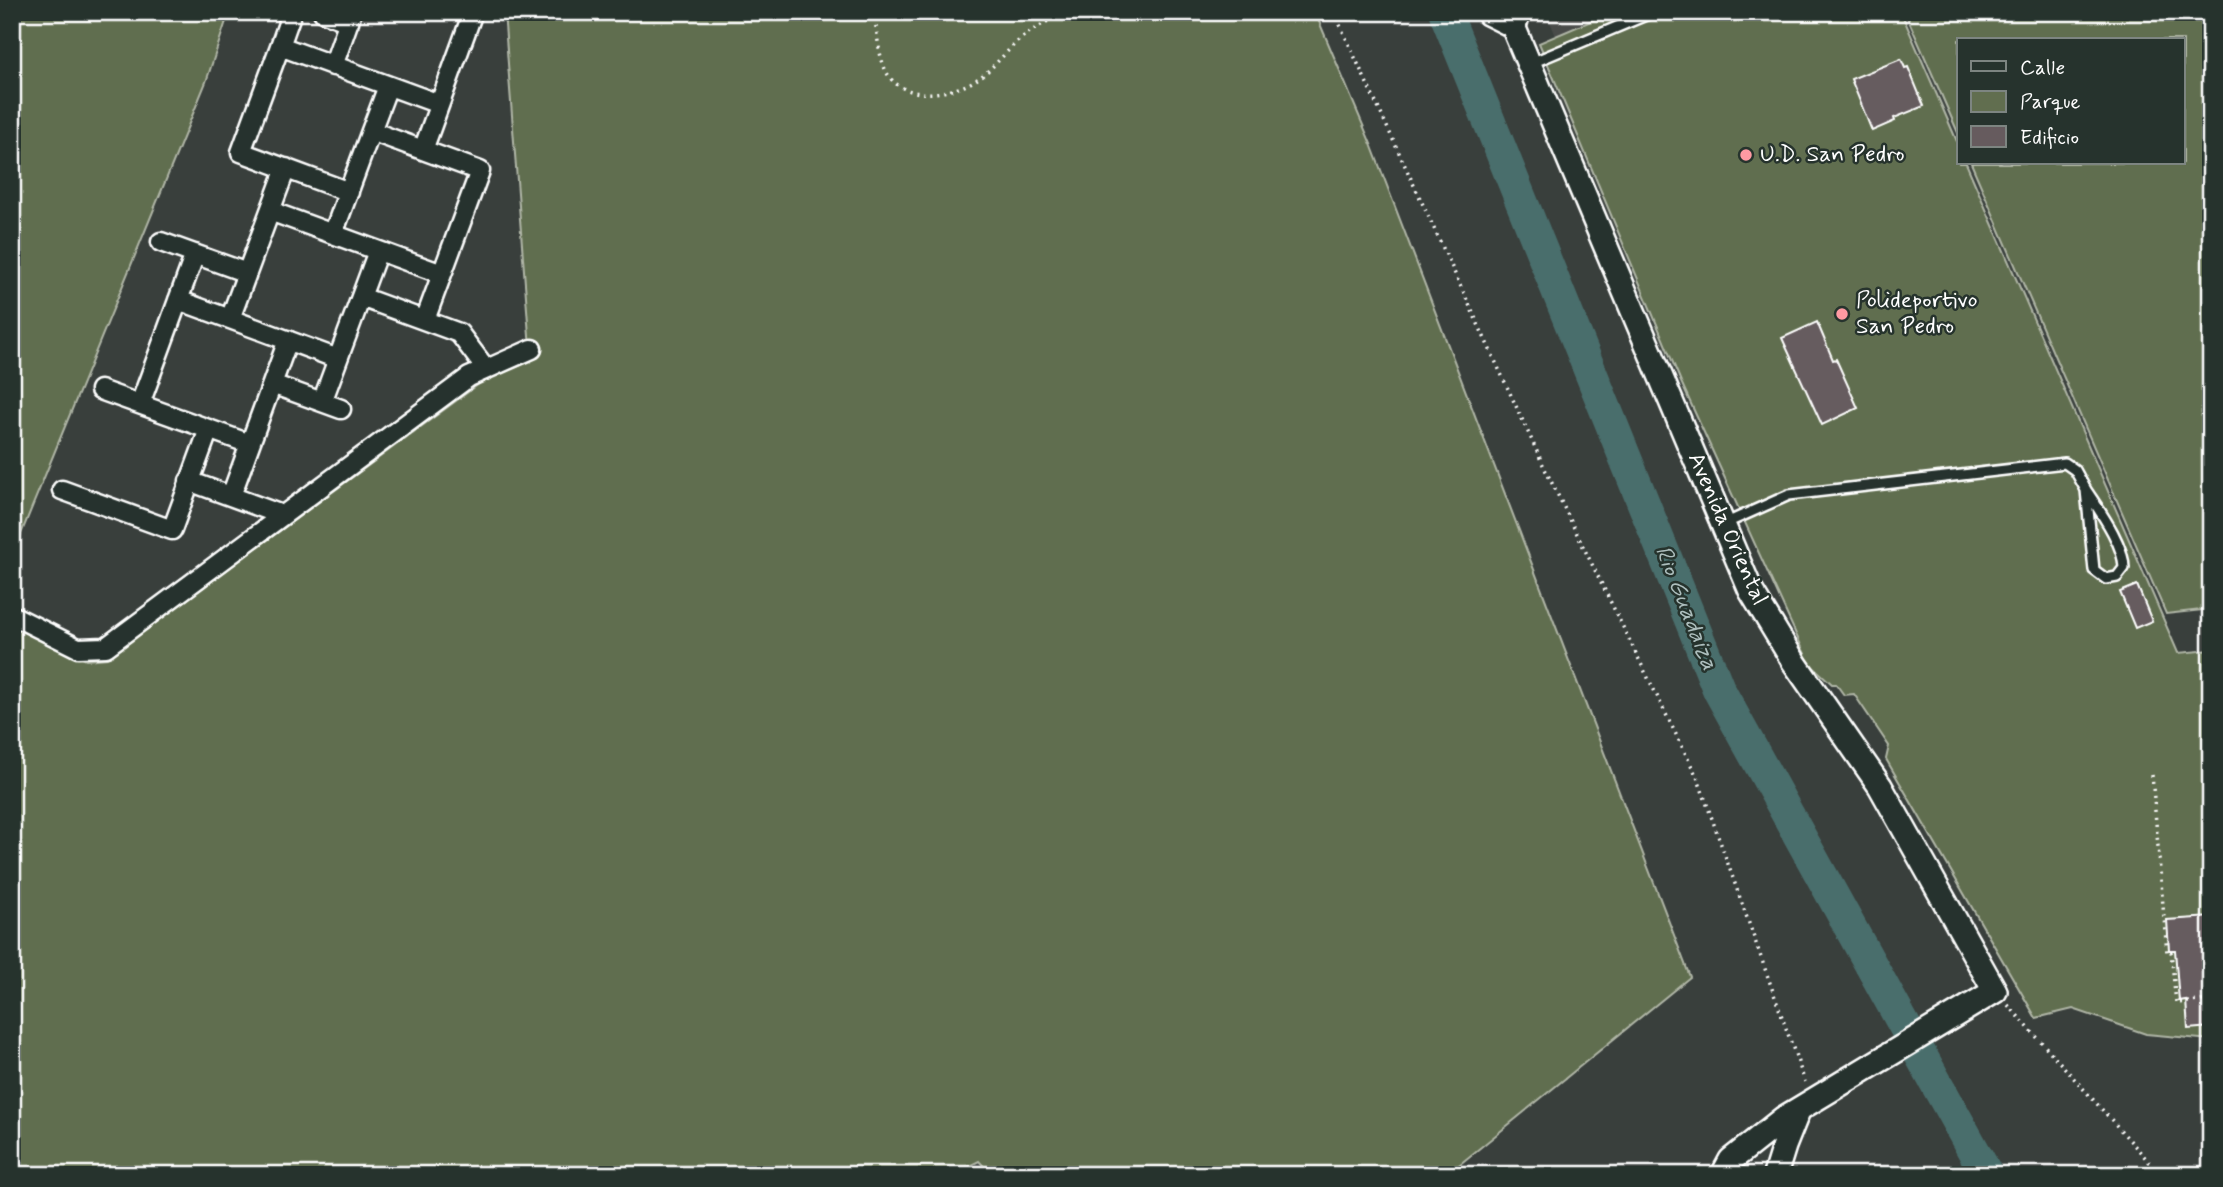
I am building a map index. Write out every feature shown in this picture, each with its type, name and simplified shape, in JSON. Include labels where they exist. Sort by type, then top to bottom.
[{"type":"street","points":[[292,12],[241,152],[349,192]]},
{"type":"street","points":[[323,12],[351,17],[333,66]]},
{"type":"street","points":[[423,150],[473,12]]},
{"type":"street","name":"Avenida Oriental","points":[[1507,12],[1751,591],[1794,662],[1880,786],[1995,990]]},
{"type":"street","points":[[280,46],[439,104]]},
{"type":"street","points":[[333,234],[388,86]]},
{"type":"street","points":[[371,131],[480,171],[425,320]]},
{"type":"street","points":[[230,319],[286,169]]},
{"type":"street","points":[[270,211],[442,274]]},
{"type":"street","points":[[161,242],[247,273]]},
{"type":"street","points":[[322,402],[378,251]]},
{"type":"street","points":[[140,404],[195,254]]},
{"type":"street","points":[[361,297],[459,333],[486,369]]},
{"type":"street","points":[[178,300],[338,359]]},
{"type":"street","points":[[231,496],[288,340]]},
{"type":"street","points":[[12,615],[78,648],[106,647],[469,377],[532,349]]},
{"type":"street","points":[[272,384],[341,409]]},
{"type":"street","points":[[100,390],[250,444]]},
{"type":"street","points":[[62,490],[172,530],[209,429]]},
{"type":"street","points":[[189,481],[282,515]]},
{"type":"street","points":[[1730,1174],[1731,1160],[1784,1118],[1995,990]]},
{"type":"street","points":[[1775,1175],[1784,1146],[1805,1107]]},
{"type":"lane","points":[[1480,12],[1484,19],[1517,36],[1526,12]]},
{"type":"lane","points":[[1529,64],[1653,12]]},
{"type":"lane","points":[[1723,524],[1789,495],[2065,463],[2082,479],[2124,559],[2123,572],[2112,579],[2102,577],[2094,570],[2086,490]]},
{"type":"path","points":[[874,12],[878,41],[887,72],[899,86],[927,94],[947,92],[978,79],[1027,34],[1065,12]]},
{"type":"path","points":[[1334,12],[1546,471],[1698,779],[1805,1107]]},
{"type":"path","points":[[2152,775],[2167,953],[2171,952],[2176,1003],[2211,1000]]},
{"type":"path","points":[[1995,990],[2161,1175]]},
{"type":"shaded area","points":[[1546,12],[1612,12],[1556,36]]},
{"type":"green space","points":[[12,12],[64,12],[66,15],[78,12],[229,12],[206,82],[12,556]]},
{"type":"green space","points":[[504,12],[1315,12],[1371,144],[1690,977],[1454,1169],[1443,1175],[992,1175],[979,1161],[952,1175],[12,1175],[12,624],[86,660],[107,658],[483,381],[531,361]]},
{"type":"green space","name":"Polideportivo San Pedro","points":[[1612,12],[1901,12],[1957,141],[1957,164],[1966,164],[2178,653],[2211,650],[2211,1040],[2146,1034],[2073,1009],[2036,1018],[1886,759],[1889,746],[1854,694],[1844,695],[1836,684],[1832,684],[1809,663],[1681,382],[1539,43]]},
{"type":"green space","points":[[1905,12],[2211,12],[2211,609],[2166,614],[1971,164],[2184,164],[2184,38],[1957,38],[1957,130]]},
{"type":"building","points":[[1901,59],[1905,68],[1908,67],[1924,106],[1894,118],[1895,121],[1872,131],[1851,79]]},
{"type":"building","points":[[1817,322],[1858,408],[1822,425],[1782,338]]},
{"type":"building","points":[[2137,585],[2152,621],[2135,628],[2120,592]]},
{"type":"building","points":[[2211,917],[2211,1027],[2188,1029],[2186,1000],[2179,1001],[2175,950],[2169,950],[2167,920]]},
{"type":"waterway","name":"Rio Guadaiza","points":[[1445,12],[1719,690],[1987,1175]]},
{"type":"place","name":"U.D. San Pedro","points":[[1746,155]]},
{"type":"place","name":"Polideportivo San Pedro","points":[[1842,314]]}]
